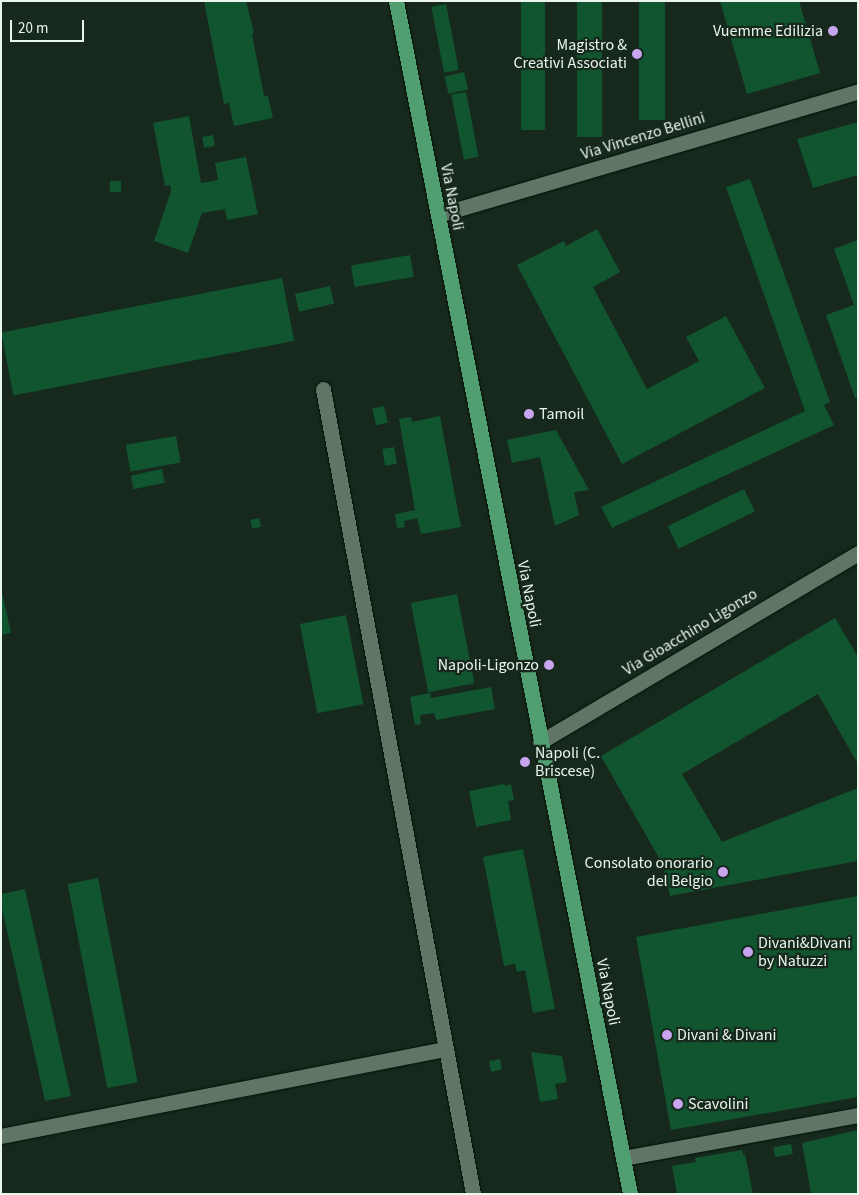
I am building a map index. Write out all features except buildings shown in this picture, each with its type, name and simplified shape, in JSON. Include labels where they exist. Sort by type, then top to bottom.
[{"type":"main road","name":"Via Napoli","points":[[396,1],[630,1194]]},
{"type":"street","name":"Via Vincenzo Bellini","points":[[438,215],[858,91]]},
{"type":"street","points":[[323,389],[473,1194]]},
{"type":"street","name":"Via Gioacchino Ligonzo","points":[[540,742],[858,553]]},
{"type":"street","points":[[1,1136],[446,1049]]},
{"type":"street","points":[[623,1158],[858,1115]]},
{"type":"place","name":"Vuemme Edilizia","points":[[833,31]]},
{"type":"place","name":"Magistro & Creativi Associati","points":[[637,54]]},
{"type":"place","name":"Tamoil","points":[[529,414]]},
{"type":"place","name":"Napoli-Ligonzo","points":[[549,665]]},
{"type":"place","name":"Napoli (C. Briscese)","points":[[525,762]]},
{"type":"place","name":"Consolato onorario del Belgio","points":[[723,872]]},
{"type":"place","name":"Divani&Divani by Natuzzi","points":[[748,952]]},
{"type":"place","name":"Divani & Divani","points":[[667,1035]]},
{"type":"place","name":"Scavolini","points":[[678,1104]]}]
